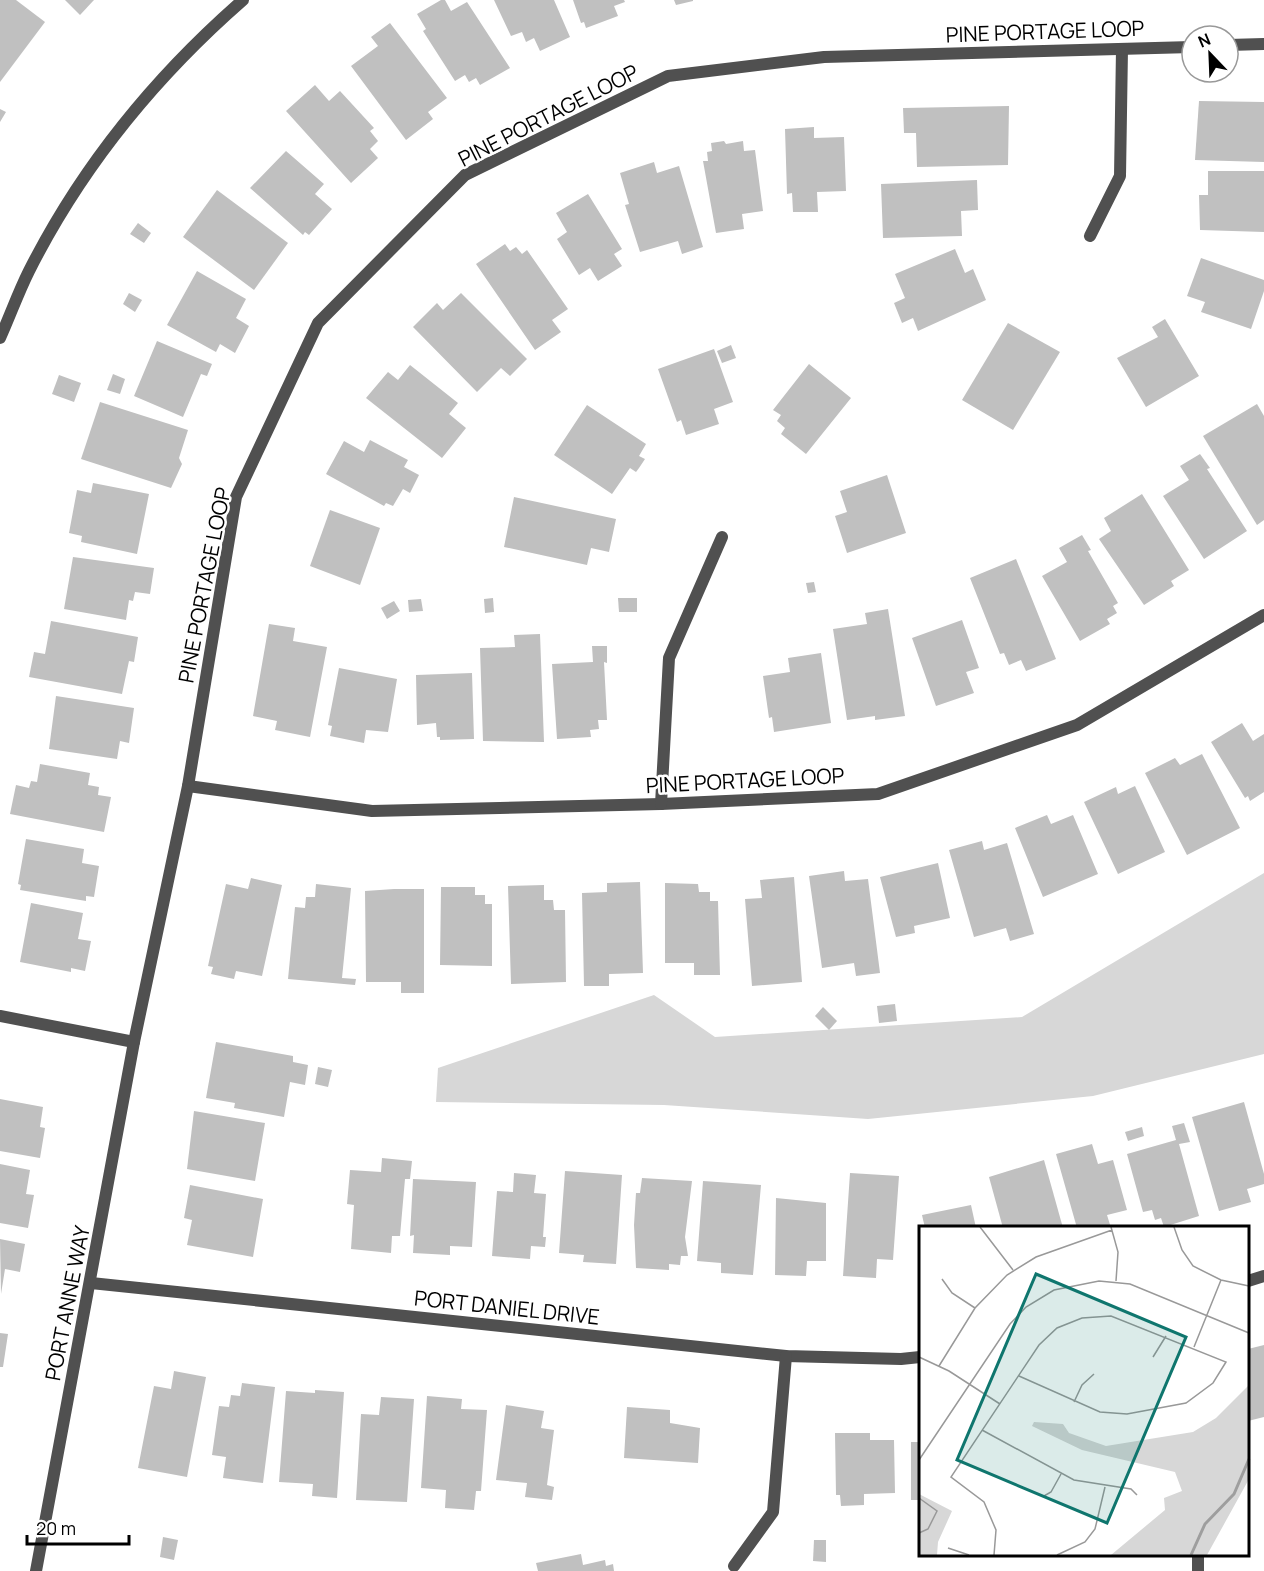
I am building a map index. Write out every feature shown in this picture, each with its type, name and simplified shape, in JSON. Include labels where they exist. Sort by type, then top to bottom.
[{"type":"street","points":[[0,338],[29,271],[72,197],[124,123],[177,61],[243,0]]},
{"type":"street","points":[[1240,45],[1264,44]]},
{"type":"street","name":"PINE PORTAGE LOOP","points":[[134,1042],[188,786],[236,497],[318,323],[465,175],[668,76],[824,57],[1180,47]]},
{"type":"street","points":[[1090,236],[1120,176],[1122,49]]},
{"type":"street","points":[[661,804],[669,658],[722,537]]},
{"type":"street","name":"PINE PORTAGE LOOP","points":[[188,786],[372,811],[661,804],[878,794],[1077,725],[1264,615]]},
{"type":"street","points":[[0,1016],[134,1042]]},
{"type":"street","name":"PORT ANNE WAY","points":[[36,1571],[134,1042]]},
{"type":"street","points":[[1249,1281],[1264,1276]]},
{"type":"street","name":"PORT DANIEL DRIVE","points":[[91,1283],[786,1356],[901,1359],[919,1357]]},
{"type":"street","points":[[734,1566],[773,1512],[786,1356]]},
{"type":"shaded area","points":[[1264,873],[1264,1054],[1093,1096],[868,1119],[664,1105],[436,1102],[438,1068],[654,995],[715,1037],[1022,1017]]},
{"type":"building","points":[[0,0],[16,0],[45,22],[0,82]]},
{"type":"building","points":[[65,0],[94,0],[80,15]]},
{"type":"building","points":[[445,0],[451,11],[467,2],[510,68],[480,85],[476,78],[469,82],[465,75],[455,81],[423,31],[426,29],[417,14]]},
{"type":"building","points":[[494,0],[554,0],[570,37],[540,51],[534,38],[526,42],[522,32],[511,36]]},
{"type":"building","points":[[573,0],[624,0],[625,2],[614,6],[618,16],[586,28],[584,22],[581,23]]},
{"type":"building","points":[[674,0],[693,0],[693,1],[676,5]]},
{"type":"building","points":[[390,23],[447,98],[428,112],[433,119],[406,140],[351,66],[378,46],[371,37]]},
{"type":"building","points":[[315,85],[329,101],[340,91],[374,128],[370,131],[378,141],[370,149],[378,158],[351,183],[286,111]]},
{"type":"building","points":[[1199,101],[1264,102],[1264,162],[1195,160]]},
{"type":"building","points":[[1009,106],[1008,165],[917,167],[916,133],[904,133],[903,108]]},
{"type":"building","points":[[0,109],[6,112],[0,122]]},
{"type":"building","points":[[814,127],[814,138],[844,137],[846,191],[817,192],[818,212],[793,212],[792,193],[787,194],[785,129]]},
{"type":"building","points":[[724,141],[726,144],[743,141],[744,151],[755,150],[763,211],[742,214],[744,229],[716,233],[703,161],[708,161],[707,152],[712,151],[711,143]]},
{"type":"building","points":[[286,151],[324,184],[315,194],[332,209],[309,235],[305,232],[303,235],[250,188]]},
{"type":"building","points":[[654,162],[657,173],[679,166],[703,247],[682,254],[678,241],[640,252],[625,205],[629,204],[620,173]]},
{"type":"building","points":[[1208,171],[1264,171],[1264,232],[1200,230],[1199,195],[1208,195]]},
{"type":"building","points":[[977,180],[978,210],[961,211],[962,236],[883,238],[881,184]]},
{"type":"building","points":[[217,190],[288,243],[254,290],[183,237]]},
{"type":"building","points":[[588,194],[622,249],[614,254],[622,266],[598,281],[590,268],[579,275],[557,239],[567,232],[556,213]]},
{"type":"building","points":[[138,223],[151,233],[144,243],[130,234]]},
{"type":"building","points":[[505,244],[510,251],[516,247],[522,254],[527,250],[568,309],[552,320],[561,332],[535,350],[476,264]]},
{"type":"building","points":[[955,249],[965,273],[973,269],[986,300],[918,331],[913,318],[902,323],[894,303],[905,298],[895,274]]},
{"type":"building","points":[[1201,258],[1264,280],[1264,291],[1251,329],[1201,312],[1205,302],[1187,296]]},
{"type":"building","points":[[197,271],[246,299],[236,318],[249,326],[235,353],[220,344],[216,352],[167,325]]},
{"type":"building","points":[[129,293],[142,300],[135,312],[123,304]]},
{"type":"building","points":[[461,293],[527,359],[510,376],[501,368],[477,392],[413,327],[437,303],[443,310]]},
{"type":"building","points":[[1165,319],[1199,376],[1146,407],[1117,358],[1158,337],[1152,327]]},
{"type":"building","points":[[1008,323],[1060,352],[1013,430],[962,400]]},
{"type":"building","points":[[157,341],[212,364],[207,376],[201,374],[183,417],[134,396]]},
{"type":"building","points":[[731,345],[736,358],[722,363],[717,351]]},
{"type":"building","points":[[714,349],[733,402],[714,409],[719,424],[686,435],[681,420],[677,422],[658,369]]},
{"type":"building","points":[[809,364],[851,398],[806,454],[781,434],[785,428],[777,421],[781,415],[773,410]]},
{"type":"building","points":[[410,365],[458,403],[449,414],[466,428],[442,458],[366,398],[388,372],[398,380]]},
{"type":"building","points":[[113,374],[125,379],[120,394],[107,390]]},
{"type":"building","points":[[59,375],[81,383],[74,402],[52,394]]},
{"type":"building","points":[[100,402],[188,430],[179,458],[182,464],[171,488],[81,459]]},
{"type":"building","points":[[1257,404],[1264,416],[1264,520],[1257,525],[1203,436]]},
{"type":"building","points":[[587,405],[646,444],[639,456],[645,459],[639,468],[636,472],[630,468],[612,494],[554,455]]},
{"type":"building","points":[[370,440],[408,460],[404,467],[419,475],[410,493],[403,489],[393,506],[386,503],[384,506],[326,474],[344,441],[364,452]]},
{"type":"building","points":[[1200,454],[1210,468],[1207,469],[1247,531],[1204,559],[1163,496],[1189,480],[1180,466]]},
{"type":"building","points":[[887,475],[906,533],[847,553],[835,516],[847,512],[840,491]]},
{"type":"building","points":[[93,483],[149,494],[137,554],[81,542],[82,536],[69,533],[77,490],[91,493]]},
{"type":"building","points":[[1142,494],[1189,570],[1171,581],[1174,586],[1144,605],[1099,539],[1111,531],[1104,518]]},
{"type":"building","points":[[514,497],[616,519],[609,552],[591,548],[587,565],[504,547]]},
{"type":"building","points":[[330,510],[380,528],[360,585],[310,566]]},
{"type":"building","points":[[1082,535],[1091,550],[1088,551],[1118,603],[1113,606],[1117,613],[1107,619],[1110,624],[1080,641],[1042,576],[1067,562],[1059,548]]},
{"type":"building","points":[[73,557],[154,568],[150,594],[135,592],[133,601],[129,600],[126,620],[64,609]]},
{"type":"building","points":[[1016,559],[1056,659],[1026,671],[1021,660],[1009,665],[1004,653],[1000,654],[970,578]]},
{"type":"building","points":[[814,582],[816,592],[808,593],[806,583]]},
{"type":"building","points":[[493,598],[494,612],[485,613],[484,599]]},
{"type":"building","points":[[618,598],[637,598],[637,612],[619,612]]},
{"type":"building","points":[[421,599],[423,611],[409,612],[408,600]]},
{"type":"building","points":[[394,601],[400,611],[387,619],[381,608]]},
{"type":"building","points":[[888,609],[905,716],[875,720],[875,716],[847,720],[833,629],[867,624],[865,613]]},
{"type":"building","points":[[962,620],[979,668],[966,672],[974,693],[936,706],[912,638]]},
{"type":"building","points":[[51,621],[138,637],[134,662],[129,661],[122,694],[29,677],[34,652],[45,654]]},
{"type":"building","points":[[269,624],[295,628],[293,641],[327,647],[310,737],[275,730],[277,721],[253,716]]},
{"type":"building","points":[[540,634],[544,742],[483,741],[480,648],[515,647],[514,635]]},
{"type":"building","points":[[592,646],[607,646],[607,663],[604,662],[607,720],[598,720],[599,729],[590,730],[591,737],[557,739],[552,664],[593,662]]},
{"type":"building","points":[[821,653],[831,723],[774,732],[772,717],[769,718],[763,676],[790,672],[788,658]]},
{"type":"building","points":[[339,668],[397,679],[388,732],[366,730],[364,743],[330,736],[332,726],[328,725]]},
{"type":"building","points":[[472,673],[474,739],[440,740],[440,737],[437,737],[436,723],[417,725],[416,675]]},
{"type":"building","points":[[56,696],[134,708],[129,743],[120,741],[117,759],[49,749]]},
{"type":"building","points":[[1242,723],[1253,741],[1264,734],[1264,792],[1250,801],[1248,796],[1245,798],[1211,742]]},
{"type":"building","points":[[1202,754],[1240,828],[1187,855],[1145,773],[1175,758],[1180,765]]},
{"type":"building","points":[[40,764],[90,773],[88,785],[99,787],[98,795],[111,797],[104,832],[10,814],[16,785],[29,788],[31,781],[37,782]]},
{"type":"building","points":[[1135,786],[1165,852],[1118,874],[1084,802],[1116,787],[1118,794]]},
{"type":"building","points":[[1047,815],[1051,824],[1073,815],[1098,874],[1043,897],[1015,828]]},
{"type":"building","points":[[26,839],[84,849],[82,863],[99,866],[94,897],[86,896],[86,901],[20,890],[21,885],[18,884]]},
{"type":"building","points":[[982,841],[984,850],[1007,843],[1034,934],[1010,941],[1006,928],[974,937],[949,850]]},
{"type":"building","points":[[938,863],[950,918],[914,926],[915,933],[896,937],[880,877]]},
{"type":"building","points":[[844,871],[845,881],[868,879],[880,973],[856,976],[854,963],[822,968],[809,876]]},
{"type":"building","points":[[794,877],[802,982],[752,986],[745,899],[762,898],[760,880]]},
{"type":"building","points":[[251,878],[282,885],[262,976],[236,971],[234,979],[211,974],[213,967],[208,966],[226,884],[248,889]]},
{"type":"building","points":[[640,882],[643,973],[609,974],[609,986],[584,986],[582,893],[607,892],[607,883]]},
{"type":"building","points":[[665,883],[698,884],[699,892],[710,892],[710,901],[718,901],[720,975],[694,975],[694,963],[665,963]]},
{"type":"building","points":[[316,884],[351,888],[342,978],[356,979],[355,985],[288,979],[295,907],[305,908],[306,897],[315,897]]},
{"type":"building","points":[[544,885],[544,900],[553,900],[554,910],[565,910],[566,982],[511,984],[508,886]]},
{"type":"building","points":[[441,887],[475,887],[475,895],[485,895],[485,904],[492,904],[492,966],[440,965]]},
{"type":"building","points":[[424,889],[424,993],[401,993],[401,982],[366,982],[365,891]]},
{"type":"building","points":[[31,903],[83,913],[78,939],[91,941],[85,971],[71,968],[71,972],[20,962]]},
{"type":"building","points":[[895,1004],[897,1021],[879,1023],[877,1006]]},
{"type":"building","points":[[823,1007],[837,1021],[829,1030],[815,1016]]},
{"type":"building","points":[[216,1042],[293,1056],[293,1062],[308,1065],[305,1085],[290,1082],[284,1117],[234,1108],[235,1103],[206,1098]]},
{"type":"building","points":[[318,1067],[332,1070],[328,1087],[315,1084]]},
{"type":"building","points":[[0,1099],[43,1107],[40,1127],[45,1128],[40,1158],[0,1151]]},
{"type":"building","points":[[1244,1102],[1264,1174],[1264,1184],[1247,1189],[1251,1202],[1219,1211],[1192,1117]]},
{"type":"building","points":[[194,1111],[265,1123],[255,1181],[187,1169]]},
{"type":"building","points":[[1184,1123],[1190,1142],[1179,1144],[1199,1216],[1164,1226],[1161,1218],[1155,1220],[1152,1210],[1143,1212],[1127,1154],[1176,1140],[1172,1126]]},
{"type":"building","points":[[1142,1127],[1144,1136],[1128,1141],[1125,1132]]},
{"type":"building","points":[[1092,1144],[1098,1164],[1113,1160],[1127,1210],[1107,1215],[1110,1226],[1076,1226],[1056,1154]]},
{"type":"building","points":[[382,1158],[412,1161],[410,1179],[405,1179],[400,1236],[392,1236],[391,1253],[351,1249],[354,1205],[347,1204],[350,1170],[381,1172]]},
{"type":"building","points":[[1044,1160],[1062,1226],[1002,1226],[989,1177]]},
{"type":"building","points":[[0,1164],[30,1170],[26,1194],[34,1195],[28,1228],[0,1223]]},
{"type":"building","points":[[565,1171],[622,1175],[616,1264],[583,1262],[584,1255],[559,1253]]},
{"type":"building","points":[[514,1173],[536,1175],[534,1193],[546,1194],[543,1237],[546,1237],[545,1247],[531,1246],[530,1259],[492,1256],[497,1191],[513,1192]]},
{"type":"building","points":[[850,1173],[899,1176],[893,1260],[877,1259],[876,1278],[843,1276]]},
{"type":"building","points":[[642,1178],[692,1181],[685,1237],[688,1256],[681,1256],[680,1265],[669,1264],[669,1270],[636,1268],[634,1225],[636,1193],[640,1193]]},
{"type":"building","points":[[413,1179],[476,1182],[472,1247],[450,1246],[450,1255],[413,1253],[414,1235],[410,1236]]},
{"type":"building","points":[[703,1181],[761,1185],[753,1275],[721,1273],[721,1263],[697,1261]]},
{"type":"building","points":[[190,1185],[263,1199],[253,1257],[187,1245],[192,1220],[184,1218]]},
{"type":"building","points":[[776,1198],[826,1203],[826,1261],[807,1261],[806,1276],[775,1275]]},
{"type":"building","points":[[971,1205],[976,1226],[925,1226],[922,1215]]},
{"type":"building","points":[[0,1239],[25,1244],[20,1272],[5,1269],[1,1294]]},
{"type":"building","points":[[0,1333],[8,1334],[3,1367],[0,1367]]},
{"type":"building","points":[[1264,1345],[1264,1417],[1249,1421],[1249,1349]]},
{"type":"building","points":[[174,1371],[206,1377],[187,1477],[138,1468],[154,1386],[171,1389]]},
{"type":"building","points":[[242,1383],[275,1387],[263,1483],[223,1478],[226,1457],[212,1455],[219,1406],[229,1407],[231,1395],[240,1396]]},
{"type":"building","points":[[315,1390],[344,1392],[337,1498],[312,1496],[313,1484],[279,1482],[286,1391],[315,1393]]},
{"type":"building","points":[[427,1396],[462,1399],[461,1409],[487,1410],[481,1491],[476,1491],[474,1510],[445,1508],[446,1490],[421,1488]]},
{"type":"building","points":[[381,1397],[414,1399],[407,1502],[356,1500],[361,1414],[379,1415]]},
{"type":"building","points":[[506,1405],[544,1411],[541,1428],[554,1430],[547,1485],[554,1487],[552,1500],[525,1497],[527,1483],[496,1480]]},
{"type":"building","points":[[627,1407],[670,1410],[670,1423],[700,1428],[698,1463],[624,1458]]},
{"type":"building","points":[[835,1433],[870,1433],[870,1440],[894,1440],[895,1493],[864,1494],[864,1505],[841,1506],[840,1495],[836,1495]]},
{"type":"building","points":[[911,1442],[919,1442],[919,1500],[911,1500]]},
{"type":"building","points":[[163,1537],[178,1540],[174,1560],[160,1557]]},
{"type":"building","points":[[814,1540],[826,1540],[826,1562],[813,1561]]},
{"type":"building","points":[[581,1554],[583,1565],[605,1560],[606,1566],[613,1564],[614,1571],[538,1571],[536,1563]]}]
